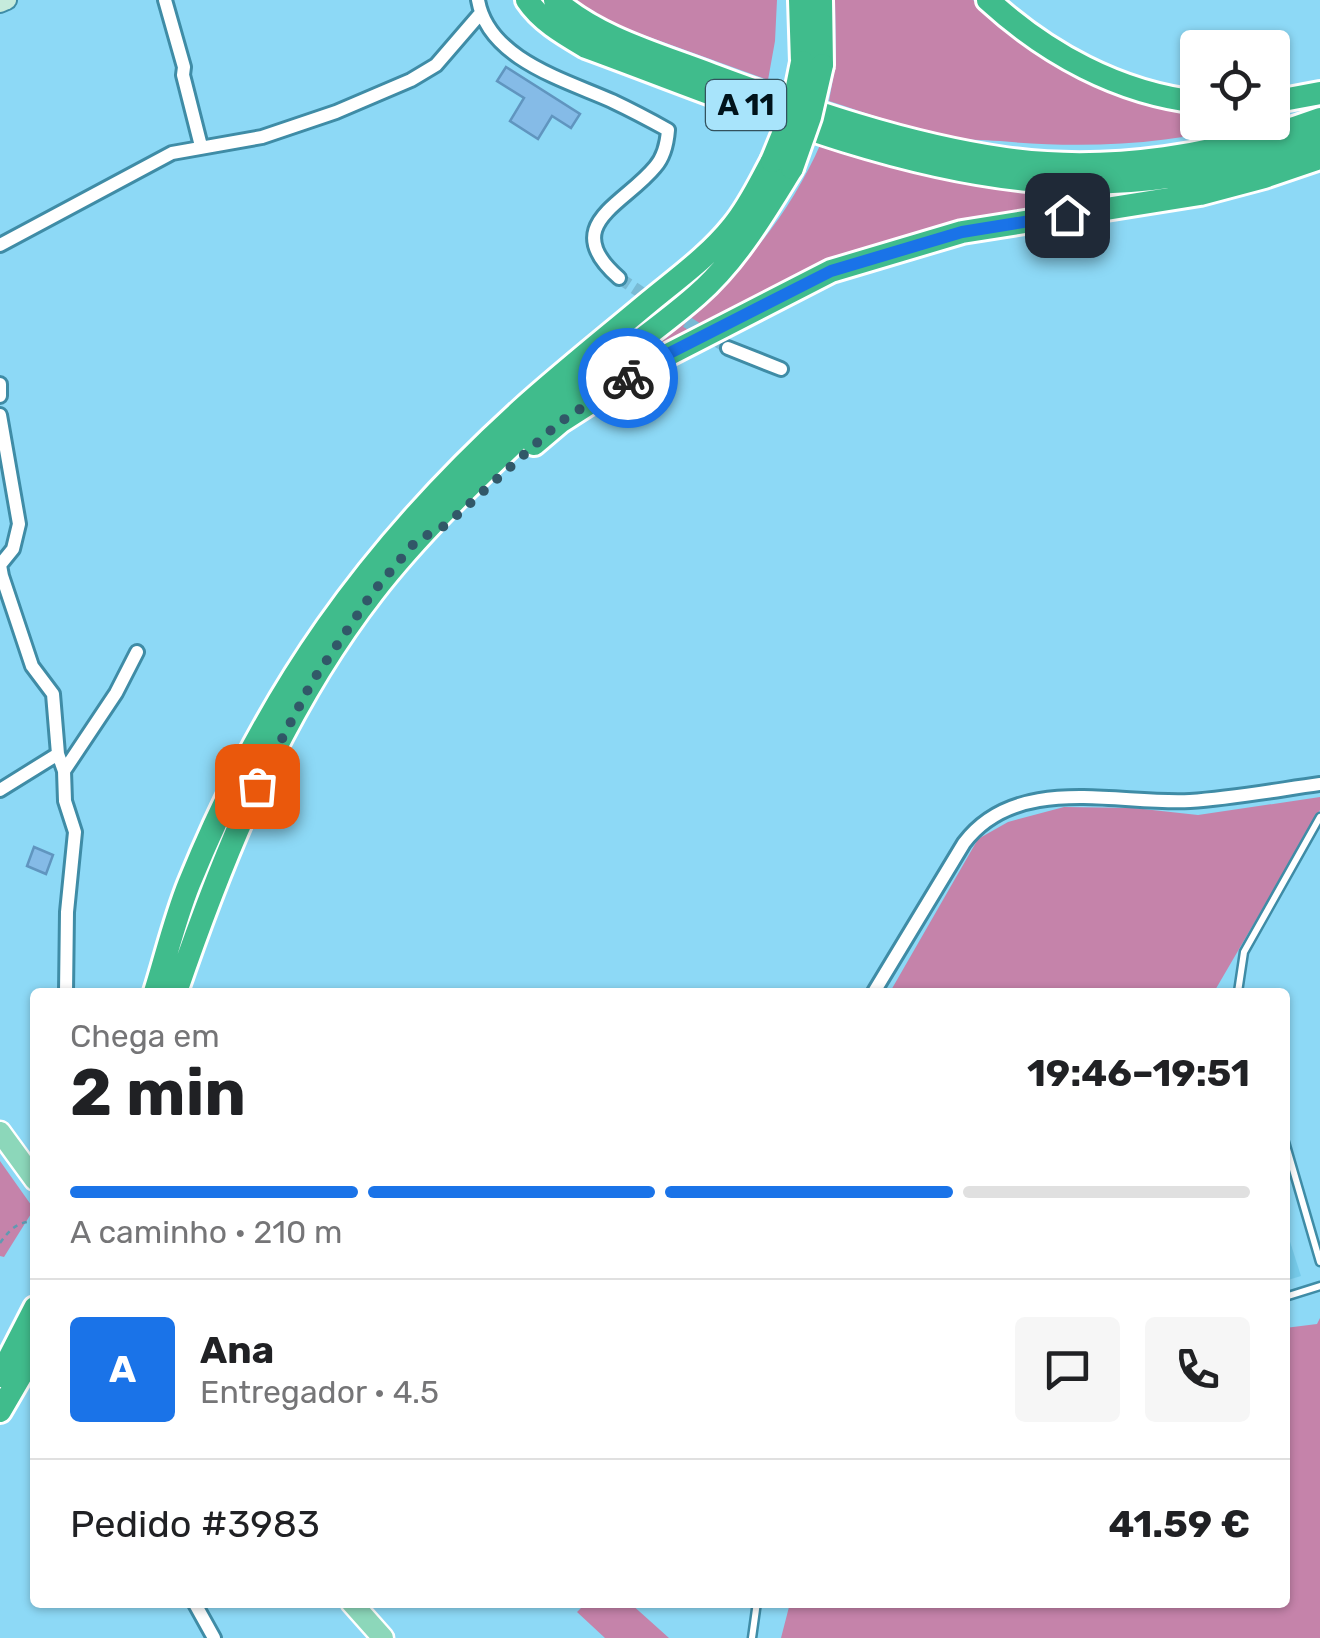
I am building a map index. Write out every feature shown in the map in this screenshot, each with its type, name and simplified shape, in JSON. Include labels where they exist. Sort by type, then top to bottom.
[{"type":"highway","name":"A 11","points":[[527,0],[534,11],[586,47],[860,144],[912,160],[982,174],[1031,180],[1157,178],[1218,170],[1316,128]]},
{"type":"highway","points":[[555,0],[574,17],[758,92],[888,133],[1004,159],[1116,163],[1208,151],[1316,128]]},
{"type":"highway","points":[[800,0],[812,64]]},
{"type":"highway","points":[[177,988],[209,895],[257,786],[343,635],[416,541],[547,412],[699,294],[748,238],[782,164],[810,116],[821,0]]},
{"type":"highway","points":[[988,0],[1036,39],[1093,72],[1127,86],[1180,98]]},
{"type":"highway","points":[[1290,98],[1320,92]]},
{"type":"highway","points":[[416,541],[446,525],[560,422],[652,362],[831,271],[962,232],[1163,201],[1264,178],[1320,158]]},
{"type":"highway","points":[[156,988],[188,887],[242,763],[329,619],[423,505],[522,410],[706,256],[782,164]]},
{"type":"highway","points":[[0,1376],[30,1318]]},
{"type":"highway","points":[[0,1411],[30,1360]]},
{"type":"main road","points":[[0,1132],[30,1173]]},
{"type":"main road","points":[[357,1608],[383,1638]]},
{"type":"street","points":[[0,4],[7,0]]},
{"type":"street","points":[[165,0],[201,146]]},
{"type":"street","points":[[0,245],[172,154],[262,137],[336,112],[411,80],[436,64],[479,7],[496,37],[519,57],[668,130],[667,145],[656,167],[602,215],[595,230],[594,245],[604,266],[618,278]]},
{"type":"street","points":[[728,348],[781,369]]},
{"type":"street","points":[[0,384],[0,396]]},
{"type":"street","points":[[0,415],[19,524],[13,549],[0,565],[32,666],[53,694],[58,754],[75,832],[67,912],[66,988]]},
{"type":"street","points":[[64,771],[116,693],[136,652]]},
{"type":"street","points":[[0,790],[58,754]]},
{"type":"street","points":[[876,988],[964,843],[1000,814],[1063,796],[1188,801],[1320,784]]},
{"type":"street","points":[[0,1151],[30,1173]]},
{"type":"street","points":[[197,1608],[214,1638]]},
{"type":"lane","points":[[1239,988],[1244,952],[1320,816]]},
{"type":"lane","points":[[1290,1159],[1320,1262]]},
{"type":"lane","points":[[1290,1295],[1320,1286]]},
{"type":"lane","points":[[752,1638],[755,1608]]},
{"type":"path","points":[[0,1243],[11,1228],[30,1221]]},
{"type":"shaded area","points":[[571,0],[777,0],[768,80],[602,20]]},
{"type":"shaded area","points":[[835,0],[973,0],[1019,38],[1104,91],[1180,110],[1180,137],[1095,145],[947,136],[829,101],[836,62]]},
{"type":"shaded area","points":[[821,143],[904,169],[990,188],[1048,194],[1140,195],[1026,210],[960,225],[787,283],[648,353],[701,307],[748,258],[788,205]]},
{"type":"shaded area","points":[[1320,797],[1320,810],[1216,988],[892,988],[978,839],[1008,822],[1064,807],[1134,808],[1198,815]]},
{"type":"shaded area","points":[[0,1161],[30,1203],[30,1215],[4,1257],[0,1256]]},
{"type":"shaded area","points":[[1290,1242],[1301,1276],[1290,1279]]},
{"type":"shaded area","points":[[1320,1318],[1320,1638],[781,1638],[789,1608],[1290,1608],[1290,1327],[1317,1324]]},
{"type":"shaded area","points":[[581,1608],[636,1608],[669,1638],[605,1638],[577,1612]]},
{"type":"building","points":[[506,67],[580,114],[571,128],[552,116],[538,139],[510,121],[524,98],[497,81]]},
{"type":"building","points":[[34,847],[53,855],[46,874],[27,866]]},
{"type":"tunnel","points":[[619,278],[654,301]]},
{"type":"tunnel","points":[[671,312],[728,348]]},
{"type":"way so far","points":[[257,786],[312,682],[373,592],[416,541],[446,525],[560,422],[628,378]]},
{"type":"route","points":[[628,378],[831,271],[962,232],[1067,215]]}]
